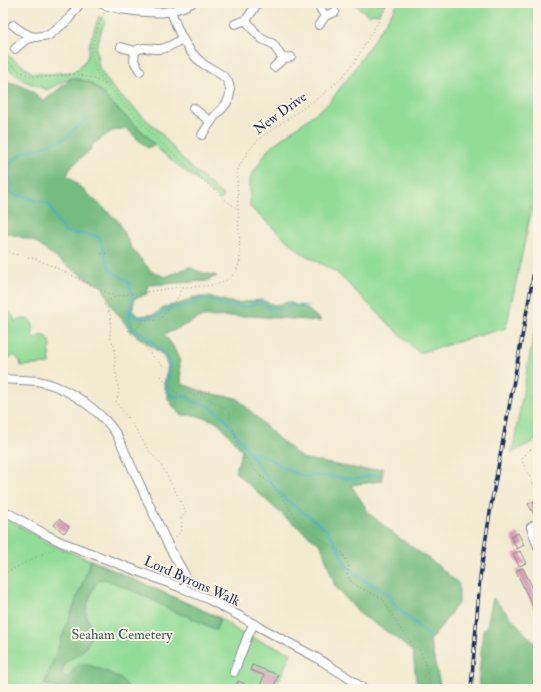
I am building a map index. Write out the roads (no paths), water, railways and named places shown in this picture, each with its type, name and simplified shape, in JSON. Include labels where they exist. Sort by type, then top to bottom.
[{"type":"street","points":[[13,25],[28,36],[49,36],[68,20],[80,3]]},
{"type":"street","points":[[99,3],[109,7],[151,12],[171,11],[192,3]]},
{"type":"street","points":[[235,24],[246,20],[258,3]]},
{"type":"street","points":[[317,3],[325,16]]},
{"type":"street","points":[[171,11],[182,39],[188,48],[201,62],[223,76],[229,85],[230,97],[227,104],[202,135]]},
{"type":"street","points":[[319,25],[325,16],[335,12]]},
{"type":"street","points":[[246,20],[262,39],[273,44],[287,58],[274,68]]},
{"type":"street","points":[[15,49],[25,40],[35,37]]},
{"type":"street","points":[[140,71],[134,60],[135,52],[143,48],[163,49],[182,39]]},
{"type":"street","points":[[121,47],[135,52]]},
{"type":"street","points":[[193,108],[211,122]]},
{"type":"street","points":[[3,379],[38,381],[51,385],[74,395],[98,412],[108,423],[118,436],[168,545],[185,575],[182,588]]},
{"type":"street","name":"Lord Byrons Walk","points":[[3,510],[61,542],[208,599],[322,662],[364,689]]},
{"type":"street","points":[[538,523],[531,527],[538,547]]},
{"type":"street","points":[[234,672],[248,633],[254,624]]},
{"type":"waterway","points":[[8,192],[12,187],[9,176],[10,163],[24,152],[64,139],[86,119]]},
{"type":"waterway","points":[[3,189],[15,195],[49,204],[59,225],[66,233],[99,237],[110,270],[129,282],[133,298],[129,314],[132,328],[146,335],[157,348],[165,353],[171,364],[167,387],[171,396],[188,397],[194,402],[205,404],[223,416],[271,483],[284,498],[326,529],[334,540],[347,567],[364,580],[382,589],[390,596],[397,607],[430,637]]},
{"type":"waterway","points":[[129,312],[138,318],[159,316],[164,311],[188,306],[200,299],[218,302],[222,305],[247,307],[263,303],[269,308],[285,309],[290,305],[308,306]]},
{"type":"waterway","points":[[250,455],[261,455],[308,478],[311,475],[355,479],[373,475],[381,476]]},
{"type":"railway","points":[[471,689],[480,577],[485,544],[538,250]]},
{"type":"park label","name":"Seaham Cemetery","points":[[122,634]]}]
